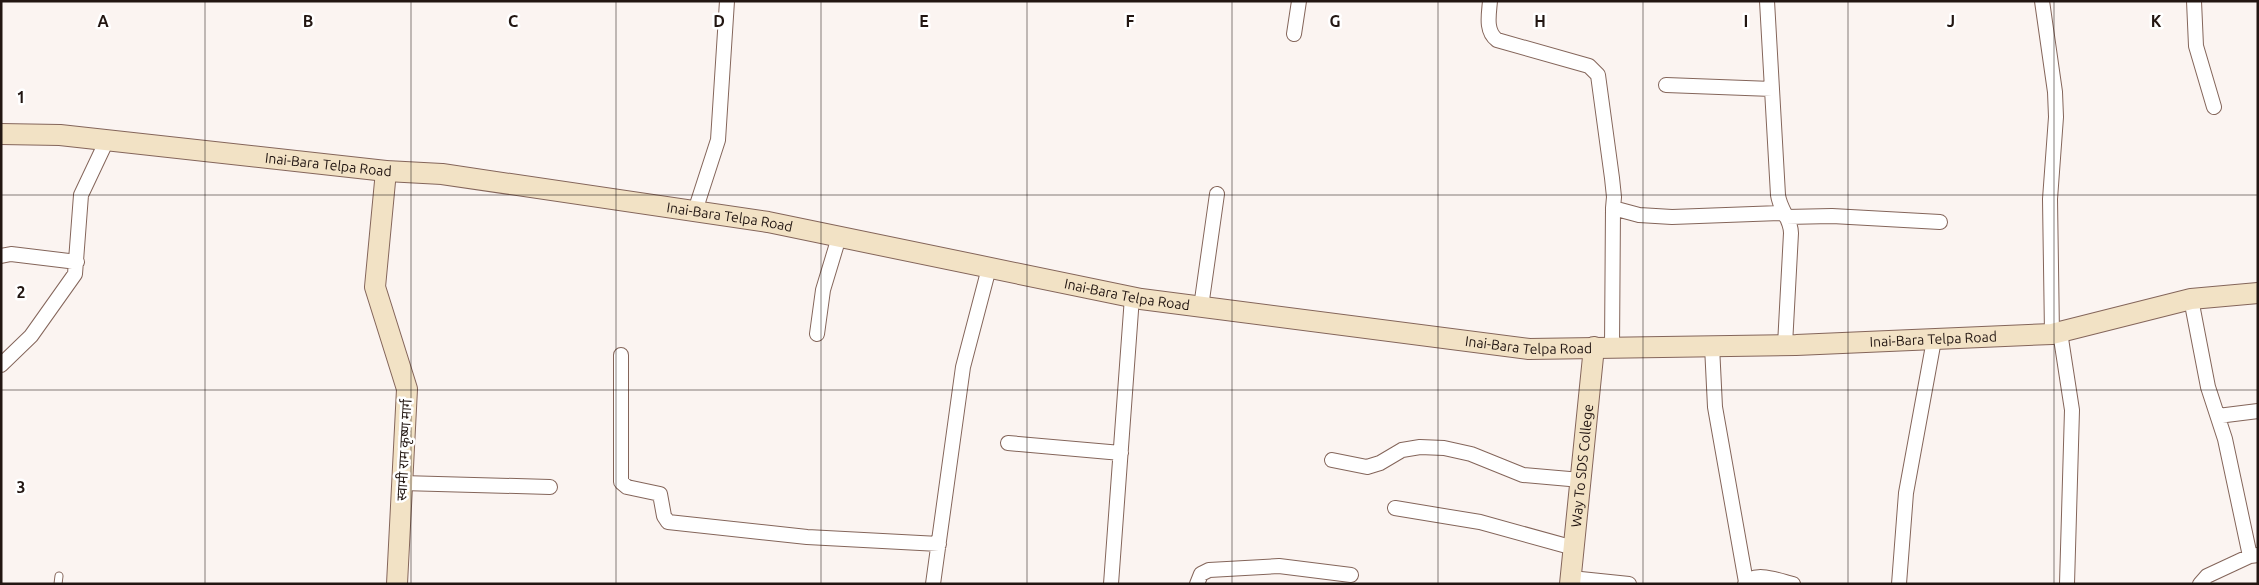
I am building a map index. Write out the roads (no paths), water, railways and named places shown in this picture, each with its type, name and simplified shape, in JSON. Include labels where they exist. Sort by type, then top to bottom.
[{"type":"street","points":[[695,211],[718,140],[728,1]]},
{"type":"street","points":[[1294,34],[1298,1]]},
{"type":"street","points":[[1490,1],[1488,26],[1492,37],[1589,66],[1598,75],[1614,197],[1603,347]]},
{"type":"street","points":[[1767,1],[1778,196],[1792,233],[1785,345]]},
{"type":"street","points":[[2042,1],[2055,92],[2056,117],[2050,199],[2056,333],[2072,410],[2067,584]]},
{"type":"street","points":[[2194,1],[2196,46],[2214,107]]},
{"type":"street","points":[[1666,85],[1772,89]]},
{"type":"street","name":"Inai-Bara Telpa Road","points":[[1,134],[60,135],[386,171],[442,174],[768,222],[1132,297],[1529,349],[1785,345],[1934,340],[2056,333],[2191,299],[2258,293]]},
{"type":"street","points":[[1,364],[30,336],[75,274],[81,195],[107,140]]},
{"type":"street","name":"स्वामी राम कृष्ण मार्ग","points":[[386,171],[375,287],[408,389],[397,584]]},
{"type":"street","points":[[1201,307],[1217,194]]},
{"type":"street","points":[[1613,208],[1639,215],[1832,216],[1940,222]]},
{"type":"street","points":[[817,334],[823,290],[839,237]]},
{"type":"street","points":[[1,256],[11,254],[77,262]]},
{"type":"street","points":[[934,584],[963,366],[989,268]]},
{"type":"street","points":[[1111,584],[1132,297]]},
{"type":"street","points":[[2191,299],[2208,387],[2218,416],[2254,556],[2207,576],[2200,584]]},
{"type":"street","points":[[1899,584],[1906,493],[1934,340]]},
{"type":"street","points":[[1712,346],[1715,407],[1746,583],[1754,577],[1793,584]]},
{"type":"street","name":"Way To SDS College","points":[[1571,581],[1581,480],[1603,347]]},
{"type":"street","points":[[620,355],[621,482],[627,487],[660,494],[664,516],[668,522],[807,537],[939,544]]},
{"type":"street","points":[[2218,416],[2258,411]]},
{"type":"street","points":[[1008,443],[1121,453]]},
{"type":"street","points":[[1332,460],[1367,467],[1380,463],[1402,450],[1420,447],[1444,448],[1471,454],[1523,474],[1581,480]]},
{"type":"street","points":[[402,483],[550,487]]},
{"type":"street","points":[[1395,508],[1480,522],[1574,548]]},
{"type":"street","points":[[1197,584],[1201,574],[1209,570],[1279,566],[1351,575]]},
{"type":"street","points":[[1571,581],[1629,584]]},
{"type":"lane","points":[[58,584],[59,576]]}]
